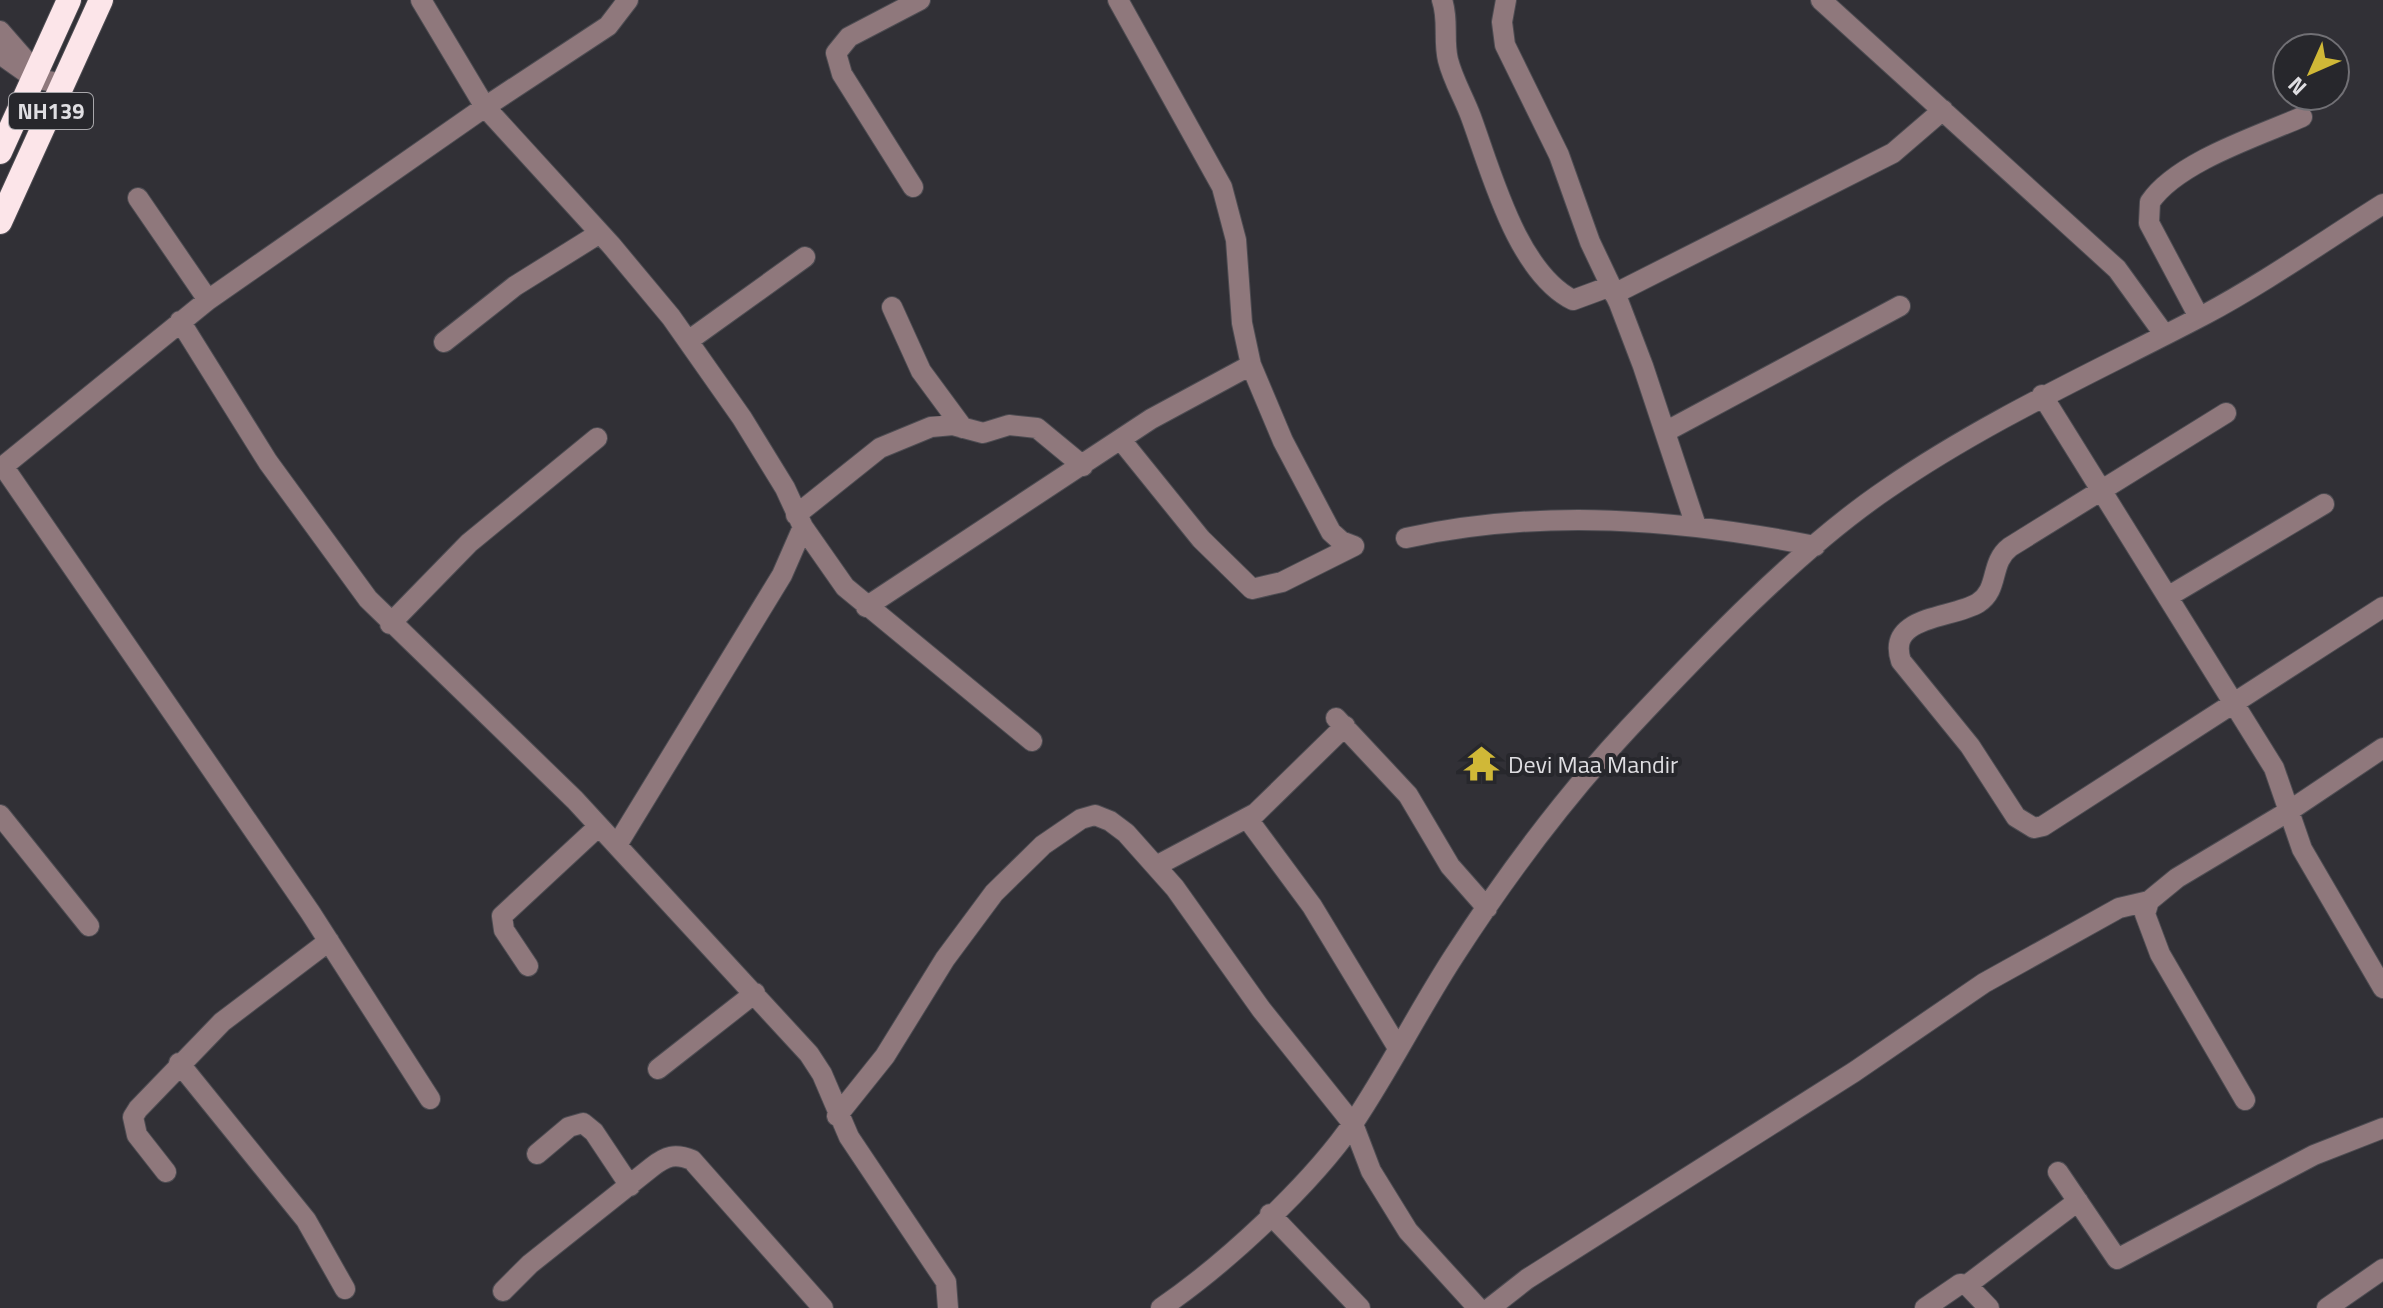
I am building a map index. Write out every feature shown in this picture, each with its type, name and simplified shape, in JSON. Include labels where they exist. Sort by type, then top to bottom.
[{"type":"highway","name":"NH139","points":[[0,152],[69,0]]},
{"type":"highway","name":"NH139","points":[[0,222],[101,0]]},
{"type":"street","points":[[421,0],[485,107],[600,233],[688,341],[749,429],[785,488],[799,521],[845,587],[1032,741]]},
{"type":"street","points":[[430,1099],[329,941],[2,467],[208,300],[485,107],[608,26],[628,0]]},
{"type":"street","points":[[913,187],[842,74],[836,53],[849,37],[920,0]]},
{"type":"street","points":[[1118,0],[1222,187],[1236,240],[1242,323],[1251,365],[1264,401],[1322,515],[1341,541],[1354,546],[1282,582],[1252,589],[1201,539],[1121,440]]},
{"type":"street","points":[[1442,0],[1447,21],[1446,51],[1499,195],[1531,257],[1557,289],[1573,300],[1612,290],[1893,153],[1943,110]]},
{"type":"street","points":[[1506,0],[1502,22],[1505,45],[1559,155],[1665,432],[1696,526]]},
{"type":"street","points":[[1821,0],[2117,269],[2164,334]]},
{"type":"street","points":[[0,31],[35,75]]},
{"type":"street","points":[[0,54],[35,75],[63,84]]},
{"type":"street","points":[[2199,317],[2149,223],[2150,202],[2166,184],[2187,171],[2302,117]]},
{"type":"street","points":[[138,198],[208,300]]},
{"type":"street","points":[[1161,1308],[1270,1214],[1317,1167],[1353,1124],[1487,908],[1625,733],[1815,546],[1883,491],[2042,395],[2199,317],[2383,204]]},
{"type":"street","points":[[444,342],[515,286],[600,233]]},
{"type":"street","points":[[688,341],[805,257]]},
{"type":"street","points":[[1665,432],[1900,306]]},
{"type":"street","points":[[892,307],[921,371],[963,428]]},
{"type":"street","points":[[180,321],[302,513],[390,624],[474,699],[599,826],[809,1054],[827,1084],[837,1116],[946,1282],[950,1300],[948,1308]]},
{"type":"street","points":[[866,607],[1151,419],[1251,365]]},
{"type":"street","points":[[2042,395],[2274,768],[2302,849],[2383,988]]},
{"type":"street","points":[[2226,413],[2000,554],[1991,592],[1986,598],[1959,614],[1921,620],[1908,629],[1897,649],[1901,661],[1970,746],[2016,817],[2034,828],[2043,826],[2383,607]]},
{"type":"street","points":[[617,845],[782,575],[799,521],[861,462],[897,439],[943,425],[983,433],[1009,425],[1037,428],[1083,466]]},
{"type":"street","points":[[390,624],[469,543],[597,438]]},
{"type":"street","points":[[2169,596],[2324,504]]},
{"type":"street","points":[[1406,538],[1511,521],[1577,518],[1696,526],[1815,546]]},
{"type":"street","points":[[1156,866],[1195,842],[1247,818],[1283,789],[1341,722],[1408,795],[1450,866],[1487,908]]},
{"type":"street","points":[[1490,1308],[1540,1270],[1854,1072],[1984,983],[2108,914],[2149,901],[2177,878],[2380,756]]},
{"type":"street","points":[[0,815],[89,926]]},
{"type":"street","points":[[837,1116],[885,1056],[966,928],[1016,868],[1081,819],[1095,815],[1126,833],[1156,866],[1261,1009],[1353,1124],[1371,1171],[1408,1231],[1478,1308]]},
{"type":"street","points":[[1247,818],[1334,939],[1398,1048]]},
{"type":"street","points":[[528,966],[504,930],[502,916],[599,826]]},
{"type":"street","points":[[2149,901],[2145,914],[2160,954],[2245,1100]]},
{"type":"street","points":[[166,1172],[137,1135],[133,1117],[179,1063],[222,1022],[329,941]]},
{"type":"street","points":[[658,1069],[755,993]]},
{"type":"street","points":[[179,1063],[306,1220],[345,1289]]},
{"type":"street","points":[[537,1154],[569,1127],[583,1123],[594,1132],[630,1186]]},
{"type":"street","points":[[2058,1172],[2117,1259],[2314,1155],[2383,1128]]},
{"type":"street","points":[[503,1291],[530,1264],[664,1158],[679,1155],[692,1160],[823,1308]]},
{"type":"street","points":[[1925,1308],[1950,1289],[1967,1285],[2078,1201]]},
{"type":"street","points":[[1270,1214],[1360,1308]]},
{"type":"street","points":[[2327,1308],[2383,1269]]},
{"type":"street","points":[[1967,1285],[1989,1308]]},
{"type":"place","name":"Devi Maa Mandir","points":[[1482,764]]}]
